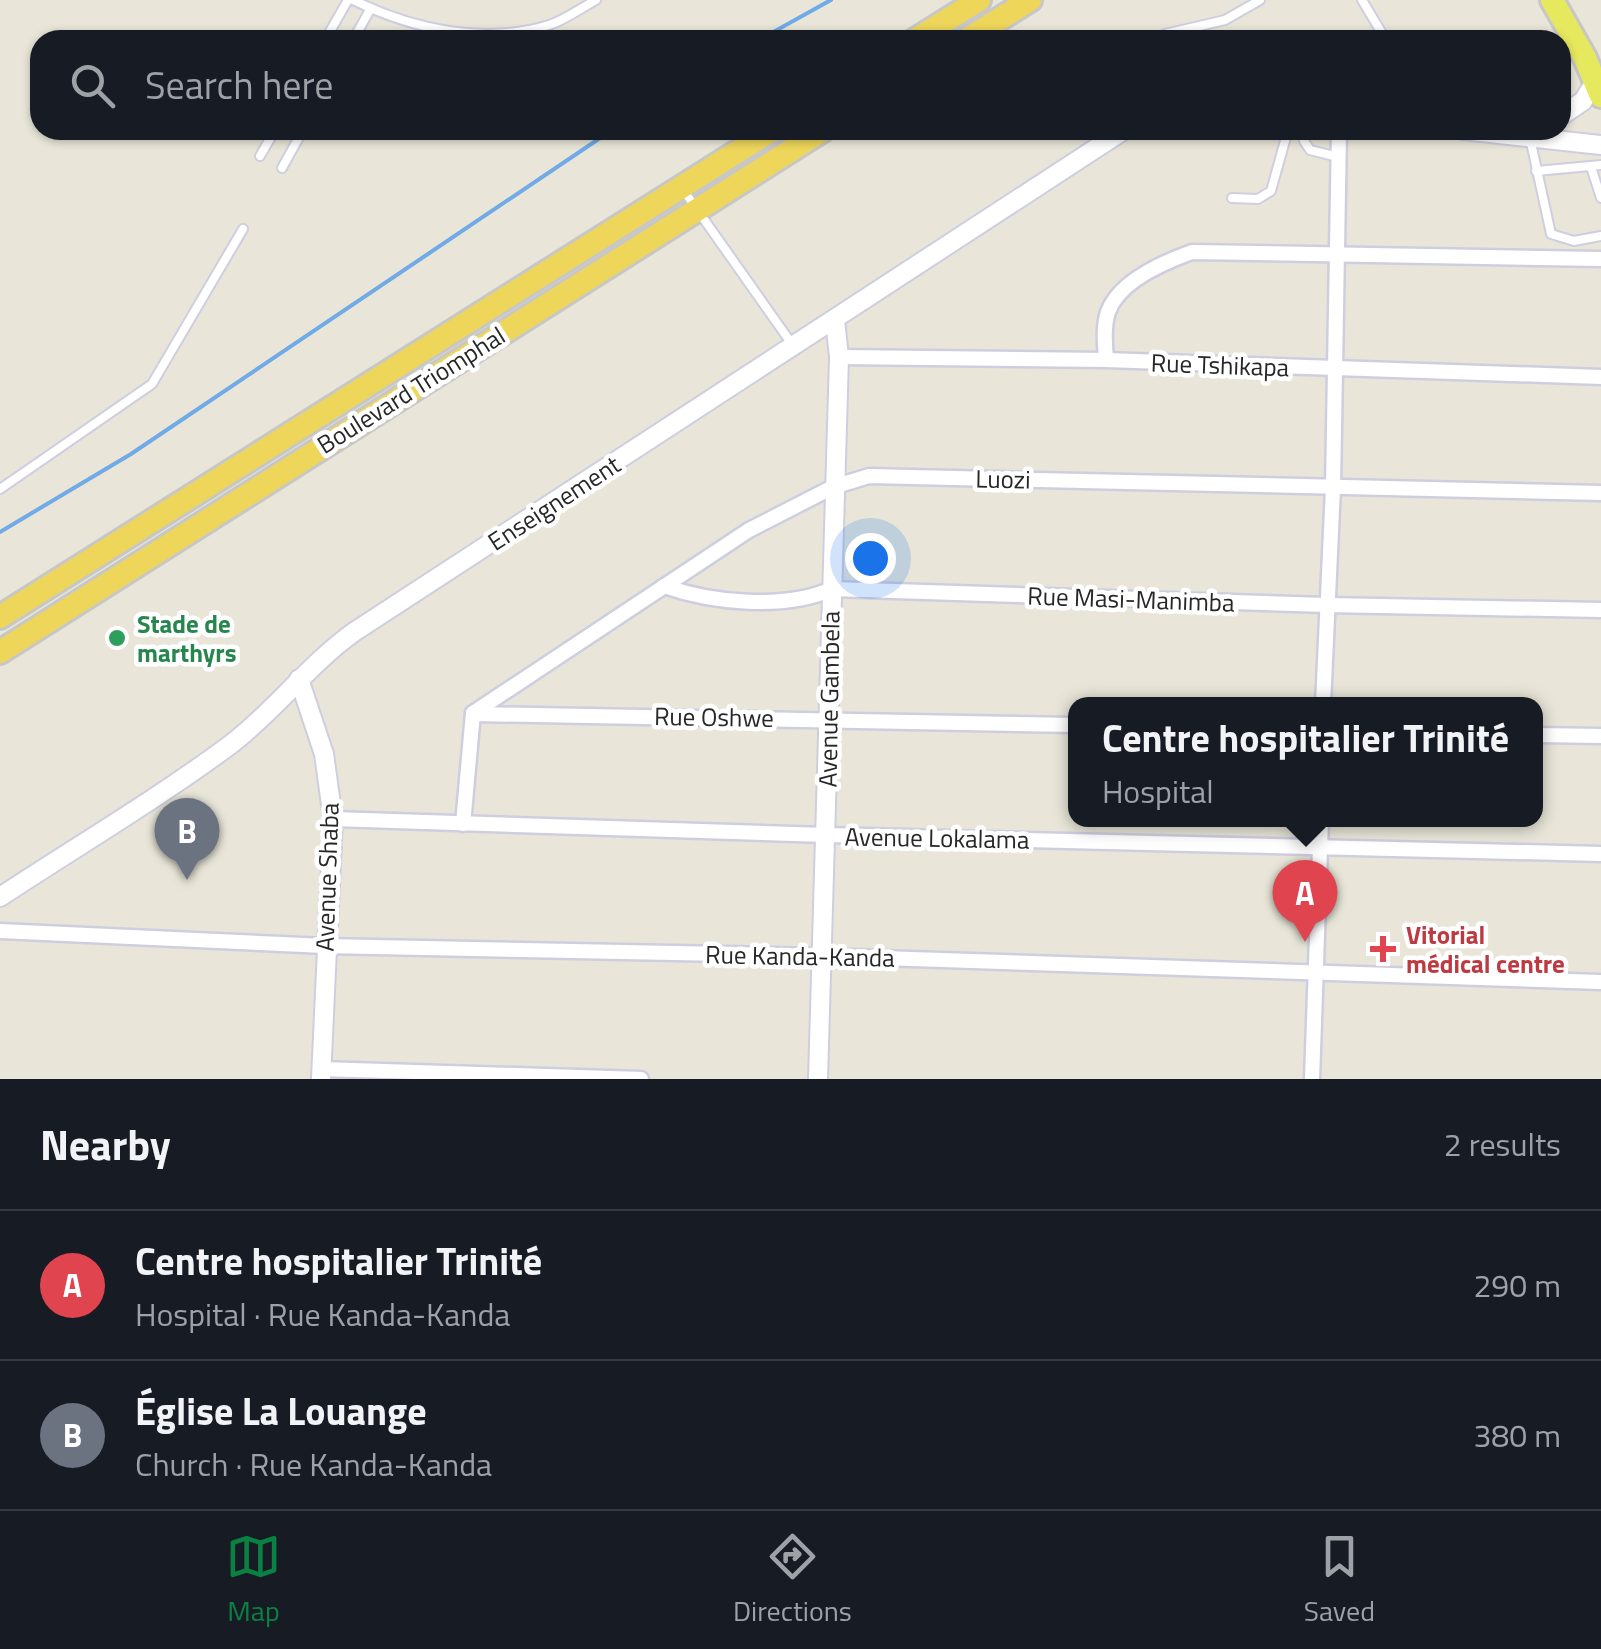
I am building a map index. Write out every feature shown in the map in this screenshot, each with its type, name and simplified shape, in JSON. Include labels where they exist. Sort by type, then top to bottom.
[{"type":"highway","points":[[931,30],[979,0]]},
{"type":"highway","points":[[982,30],[1030,0]]},
{"type":"highway","name":"Boulevard Triomphal","points":[[0,618],[756,140]]},
{"type":"highway","name":"Boulevard Triomphal","points":[[0,652],[808,140]]},
{"type":"main road","points":[[1552,0],[1568,30]]},
{"type":"main road","points":[[1571,37],[1598,89]]},
{"type":"street","points":[[1571,109],[1598,89]]},
{"type":"street","name":"Enseignement","points":[[0,897],[228,746],[274,707],[326,653],[354,632],[1109,140]]},
{"type":"street","points":[[1324,697],[1333,488],[1339,140]]},
{"type":"street","points":[[1564,140],[1601,146]]},
{"type":"street","points":[[1106,360],[1108,309],[1120,294],[1169,260],[1192,252],[1601,259]]},
{"type":"street","name":"Avenue Gambela","points":[[818,1079],[831,719],[839,357],[835,320]]},
{"type":"street","name":"Rue Tshikapa","points":[[839,357],[1106,360],[1601,376]]},
{"type":"street","name":"Luozi","points":[[473,714],[749,530],[834,488],[869,476],[1601,493]]},
{"type":"street","name":"Rue Masi-Manimba","points":[[664,586],[687,594],[754,600],[803,598],[832,589],[1601,610]]},
{"type":"street","name":"Avenue Shaba","points":[[299,680],[324,754],[332,819],[321,1074]]},
{"type":"street","points":[[463,824],[473,714]]},
{"type":"street","name":"Rue Oshwe","points":[[473,714],[1068,725]]},
{"type":"street","points":[[1543,735],[1601,736]]},
{"type":"street","name":"Avenue Lokalama","points":[[332,819],[826,836],[1601,854]]},
{"type":"street","points":[[1312,1079],[1321,827]]},
{"type":"street","name":"Rue Kanda-Kanda","points":[[0,932],[325,946],[820,956],[1601,982]]},
{"type":"street","points":[[321,1074],[641,1079]]},
{"type":"lane","points":[[331,30],[350,0],[409,23],[441,30]]},
{"type":"lane","points":[[520,30],[550,25],[596,0]]},
{"type":"lane","points":[[1182,30],[1225,20],[1260,0]]},
{"type":"lane","points":[[1362,0],[1380,30]]},
{"type":"lane","points":[[359,30],[371,8]]},
{"type":"lane","points":[[260,156],[269,140]]},
{"type":"lane","points":[[282,168],[297,140]]},
{"type":"lane","points":[[1232,198],[1258,199],[1271,191],[1285,140]]},
{"type":"lane","points":[[1304,140],[1310,150],[1338,157]]},
{"type":"lane","points":[[1523,140],[1536,171],[1551,234],[1574,241],[1601,236]]},
{"type":"lane","points":[[1536,171],[1596,166],[1601,198]]},
{"type":"lane","points":[[681,187],[794,347]]},
{"type":"lane","points":[[0,489],[152,384],[243,228]]},
{"type":"waterway","points":[[777,30],[831,0]]},
{"type":"waterway","points":[[0,532],[131,454],[597,140]]},
{"type":"place","name":"Stade de marthyrs","points":[[117,638]]},
{"type":"place","name":"Église La Louange","points":[[187,880]]},
{"type":"place","name":"Centre hospitalier Trinité","points":[[1305,942]]},
{"type":"place","name":"Vitorial médical centre","points":[[1383,949]]}]
